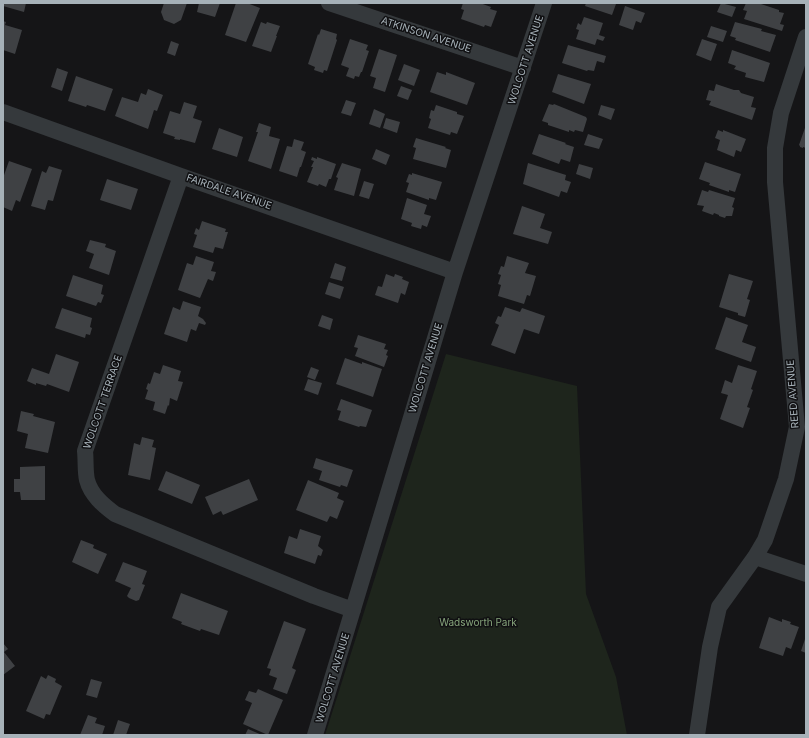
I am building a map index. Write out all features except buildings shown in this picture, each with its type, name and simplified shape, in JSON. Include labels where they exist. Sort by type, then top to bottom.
[{"type":"street","name":"ATKINSON AVENUE","points":[[329,3],[523,68]]},
{"type":"street","name":"WOLCOTT AVENUE","points":[[315,735],[455,272],[544,3]]},
{"type":"street","name":"REED AVENUE","points":[[698,735],[710,646],[720,607],[765,540],[786,479],[797,427],[775,182],[775,148],[781,113],[806,37]]},
{"type":"street","name":"FAIRDALE AVENUE","points":[[3,112],[455,272]]},
{"type":"street","name":"WOLCOTT TERRACE","points":[[181,176],[85,451],[87,480],[93,493],[102,505],[114,514],[314,596],[353,610]]},
{"type":"street","points":[[755,557],[806,574]]},
{"type":"green space","name":"Wadsworth Park","points":[[446,354],[577,386],[586,594],[616,677],[627,735],[325,735]]}]
